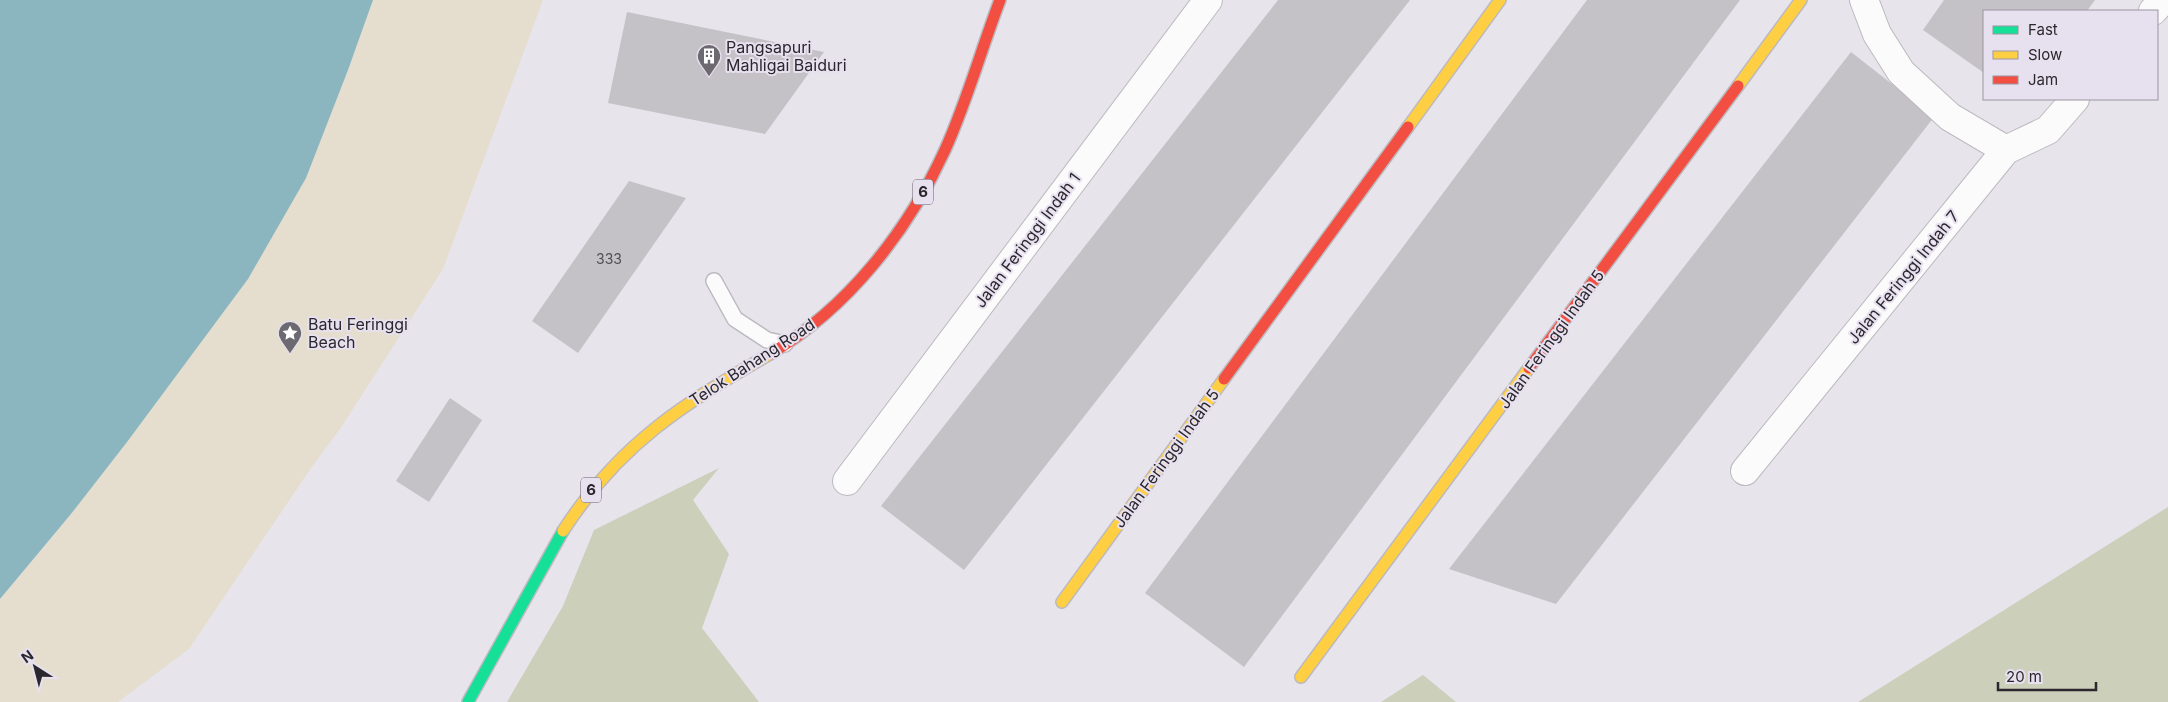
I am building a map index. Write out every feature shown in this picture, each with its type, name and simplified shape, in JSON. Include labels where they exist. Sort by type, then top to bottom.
[{"type":"street","name":"Telok Bahang Road","points":[[468,702],[544,561],[588,493],[618,460],[647,433],[728,378],[785,344],[823,316],[859,282],[886,248],[929,183],[946,149],[1000,0]]},
{"type":"street","name":"Jalan Feringgi Indah 1","points":[[847,481],[1208,0]]},
{"type":"street","name":"Jalan Feringgi Indah 5","points":[[1062,602],[1500,0]]},
{"type":"street","name":"Jalan Feringgi Indah 5","points":[[1301,677],[1801,0]]},
{"type":"street","points":[[1864,0],[1877,34],[1901,72],[1950,117],[2006,150]]},
{"type":"street","points":[[2154,10],[2163,0]]},
{"type":"street","name":"Jalan Feringgi Indah 7","points":[[1745,472],[2006,150],[2048,130],[2074,100]]},
{"type":"lane","points":[[714,282],[735,319],[767,340],[785,344]]},
{"type":"green space","points":[[719,468],[693,500],[729,554],[702,628],[759,702],[507,702],[563,606],[594,530]]},
{"type":"green space","points":[[2168,507],[2168,702],[1858,702]]},
{"type":"green space","points":[[1423,675],[1456,702],[1381,702]]},
{"type":"sand","name":"Batu Feringgi Beach","points":[[373,0],[543,0],[443,269],[340,429],[311,468],[189,649],[118,702],[0,702],[0,599],[71,514],[348,70]]},
{"type":"water","points":[[0,0],[373,0],[306,178],[248,279],[127,442],[71,514],[0,599]]},
{"type":"building","points":[[1278,0],[1410,0],[964,570],[881,506]]},
{"type":"building","points":[[1587,0],[1740,0],[1244,667],[1145,593]]},
{"type":"building","points":[[1944,0],[2095,0],[2088,10],[1983,10],[1983,72],[1923,30]]},
{"type":"building","name":"Pangsapuri Mahligai Baiduri","points":[[627,12],[824,52],[765,134],[608,103]]},
{"type":"building","points":[[1851,52],[1934,117],[1556,604],[1449,569]]},
{"type":"building","points":[[629,181],[686,198],[578,353],[532,321]]},
{"type":"building","points":[[450,398],[482,420],[429,502],[396,481]]},
{"type":"traffic: fast","points":[[468,702],[563,531]]},
{"type":"traffic: slow","points":[[1408,127],[1500,0]]},
{"type":"traffic: slow","points":[[1738,86],[1801,0]]},
{"type":"traffic: slow","points":[[563,531],[584,500],[630,450],[681,409],[738,372],[770,354]]},
{"type":"traffic: slow","points":[[1301,677],[1529,368]]},
{"type":"traffic: slow","points":[[1062,602],[1224,379]]},
{"type":"traffic: jam","points":[[770,354],[825,314],[850,291],[873,265],[913,210],[953,132],[1000,0]]},
{"type":"traffic: jam","points":[[1529,368],[1738,86]]},
{"type":"traffic: jam","points":[[1224,379],[1408,127]]},
{"type":"place","name":"Pangsapuri Mahligai Baiduri","points":[[709,77]]},
{"type":"place","name":"Batu Feringgi Beach","points":[[290,354]]}]
